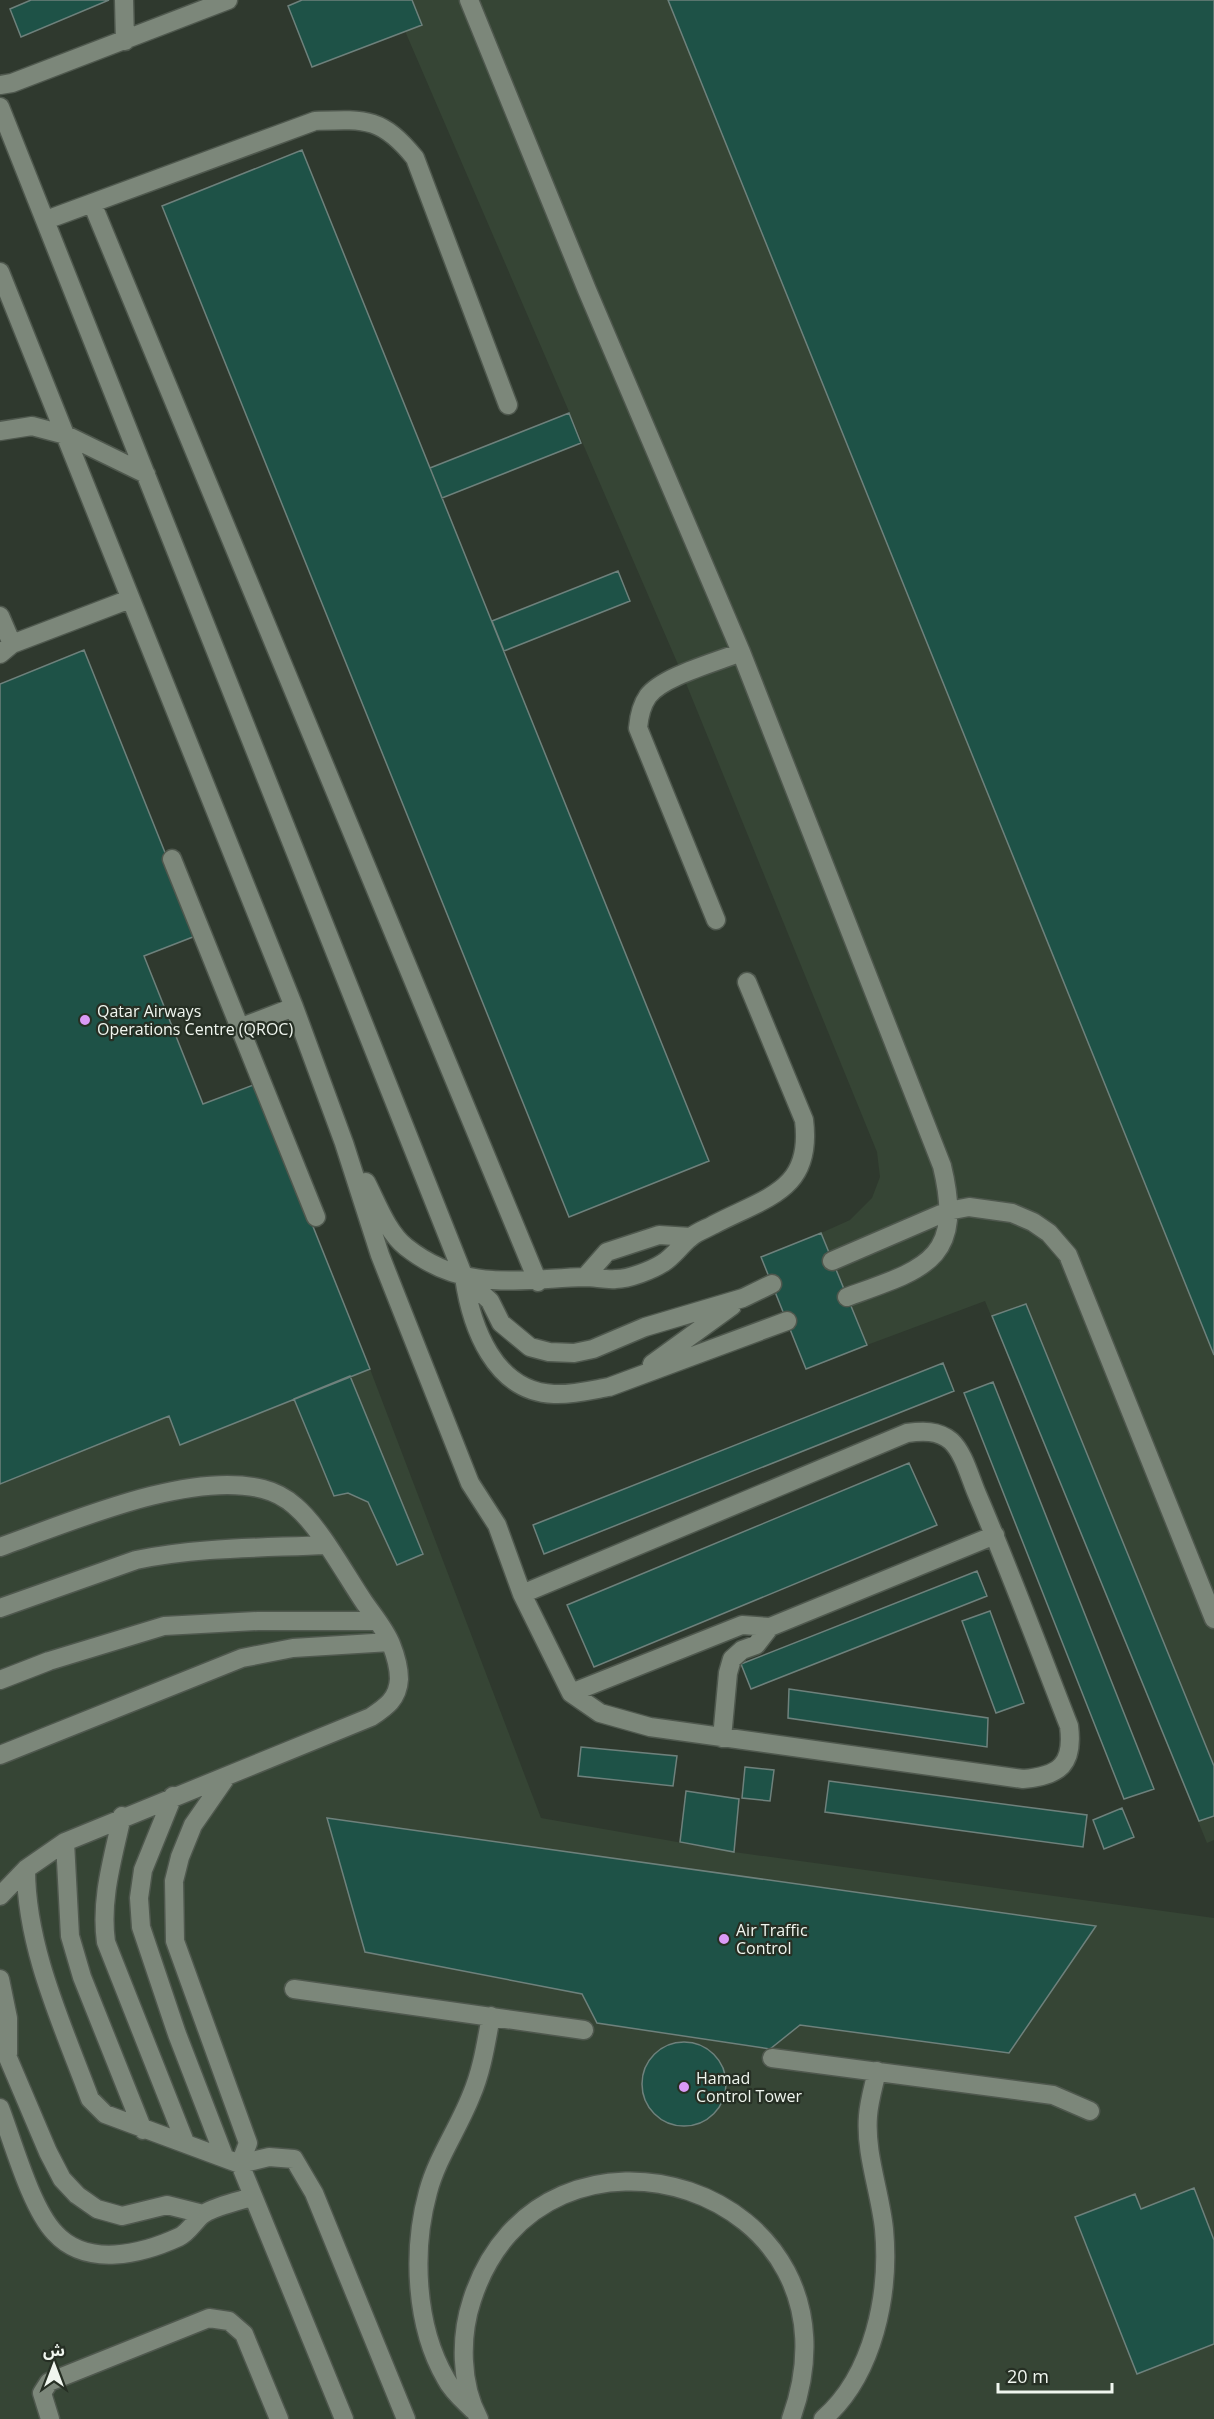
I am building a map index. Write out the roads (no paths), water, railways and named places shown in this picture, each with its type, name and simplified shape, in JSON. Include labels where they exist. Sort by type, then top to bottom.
[{"type":"lane","points":[[124,0],[125,41]]},
{"type":"lane","points":[[0,85],[12,83],[125,41],[228,0]]},
{"type":"lane","points":[[469,0],[587,290],[741,652],[934,1142],[947,1188],[946,1237],[934,1256],[912,1274],[847,1297]]},
{"type":"lane","points":[[0,107],[465,1277],[468,1306],[482,1340],[506,1375],[523,1386],[554,1394],[609,1387],[787,1321]]},
{"type":"lane","points":[[46,220],[315,121],[355,120],[382,126],[401,141],[415,158],[508,405]]},
{"type":"lane","points":[[92,203],[538,1282]]},
{"type":"lane","points":[[0,272],[294,1007],[344,1143],[380,1255],[462,1466],[480,1502],[497,1525],[522,1594],[571,1693],[600,1713],[623,1722],[722,1738],[1023,1779],[1039,1778],[1055,1772],[1067,1761],[1071,1744],[1069,1726],[995,1535],[952,1442],[940,1434],[922,1431],[907,1433],[522,1594]]},
{"type":"lane","points":[[0,430],[32,426],[66,435],[146,474]]},
{"type":"lane","points":[[0,615],[6,649],[130,599]]},
{"type":"lane","points":[[716,920],[643,745],[639,719],[640,711],[648,696],[661,684],[741,652]]},
{"type":"lane","points":[[172,859],[316,1217]]},
{"type":"lane","points":[[344,1143],[394,1234],[404,1246],[438,1267],[465,1277],[538,1282],[585,1277],[618,1279],[664,1263],[691,1237],[784,1188],[797,1175],[804,1158],[806,1138],[804,1120],[747,982]]},
{"type":"lane","points":[[239,1028],[294,1007]]},
{"type":"lane","points":[[832,1261],[948,1211],[969,1207],[1012,1213],[1049,1233],[1068,1256],[1214,1618]]},
{"type":"lane","points":[[585,1277],[608,1252],[659,1235],[691,1237]]},
{"type":"lane","points":[[465,1277],[490,1301],[501,1323],[530,1347],[549,1352],[574,1353],[593,1348],[645,1326],[743,1298],[772,1284]]},
{"type":"lane","points":[[634,1377],[743,1298]]},
{"type":"lane","points":[[0,1547],[146,1496],[193,1488],[243,1486],[282,1496],[297,1507],[326,1545],[390,1642],[399,1678],[397,1691],[390,1705],[371,1717],[123,1816],[65,1842],[26,1869],[0,1896]]},
{"type":"lane","points":[[571,1693],[742,1625],[770,1626],[995,1535]]},
{"type":"lane","points":[[0,1608],[136,1560],[185,1552],[326,1545]]},
{"type":"lane","points":[[0,1680],[49,1661],[164,1626],[258,1622],[377,1622]]},
{"type":"lane","points":[[722,1738],[728,1673],[732,1659],[742,1650],[756,1645],[770,1626]]},
{"type":"lane","points":[[0,1755],[242,1658],[294,1648],[390,1642]]},
{"type":"lane","points":[[227,1776],[193,1825],[180,1857],[174,1881],[173,1910],[175,1941],[185,1977],[248,2143],[232,2160]]},
{"type":"lane","points":[[173,1796],[142,1870],[138,1898],[141,1927],[166,2002],[232,2160],[253,2196],[344,2419]]},
{"type":"lane","points":[[123,1816],[105,1891],[103,1922],[106,1942],[185,2142]]},
{"type":"lane","points":[[65,1842],[70,1936],[82,1977],[143,2130]]},
{"type":"lane","points":[[26,1869],[29,1907],[42,1965],[90,2099],[105,2114],[143,2130],[185,2142],[232,2160],[283,2156],[294,2159],[302,2168],[406,2419]]},
{"type":"lane","points":[[0,1979],[8,2018],[9,2062]]},
{"type":"lane","points":[[294,1989],[584,2030]]},
{"type":"lane","points":[[477,2416],[447,2381],[431,2349],[423,2305],[420,2238],[428,2193],[442,2154],[472,2095],[483,2058],[491,2016]]},
{"type":"lane","points":[[0,2039],[48,2152],[62,2179],[77,2195],[97,2209],[123,2216],[167,2205],[203,2214]]},
{"type":"lane","points":[[772,2058],[1053,2095],[1090,2111]]},
{"type":"lane","points":[[823,2419],[855,2379],[872,2340],[885,2273],[884,2228],[869,2142],[868,2115],[877,2071]]},
{"type":"lane","points":[[0,2109],[40,2211],[55,2234],[70,2245],[89,2252],[107,2256],[130,2254],[181,2237],[203,2214],[253,2196]]},
{"type":"lane","points":[[477,2416],[466,2380],[465,2336],[467,2315],[477,2284],[492,2257],[512,2232],[536,2211],[563,2196],[593,2186],[625,2181],[656,2182],[687,2189],[716,2201],[742,2218],[765,2240],[783,2266],[796,2295],[804,2325],[805,2357],[801,2388],[791,2419]]},
{"type":"lane","points":[[50,2419],[42,2393],[49,2382],[200,2322],[220,2318],[230,2321],[244,2334],[279,2419]]},
{"type":"place","name":"Qatar Airways Operations Centre (QROC)","points":[[85,1020]]},
{"type":"place","name":"Air Traffic Control","points":[[724,1939]]},
{"type":"place","name":"Hamad Control Tower","points":[[684,2087]]}]
